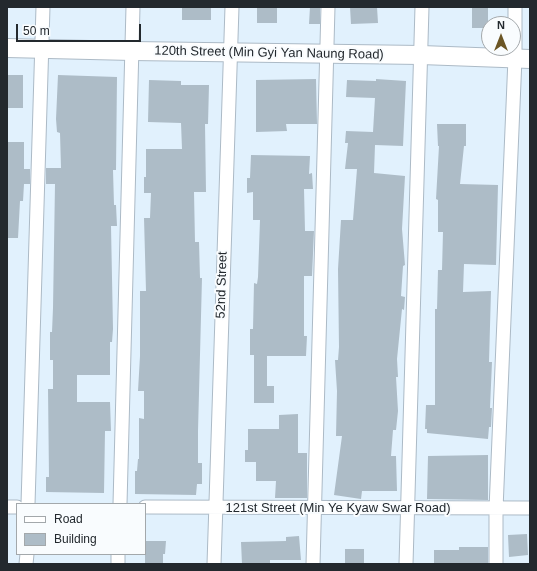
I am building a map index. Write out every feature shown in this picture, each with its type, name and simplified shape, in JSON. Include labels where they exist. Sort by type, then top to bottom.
[{"type":"main road","name":"120th Street (Min Gyi Yan Naung Road)","points":[[7,48],[327,53],[522,58]]},
{"type":"street","points":[[28,503],[43,7]]},
{"type":"street","points":[[120,503],[133,7]]},
{"type":"street","name":"52nd Street","points":[[214,564],[232,7]]},
{"type":"street","points":[[313,564],[328,7]]},
{"type":"street","points":[[406,564],[422,7]]},
{"type":"street","points":[[496,564],[496,509],[522,58],[516,7]]},
{"type":"street","name":"121st Street (Min Ye Kyaw Swar Road)","points":[[146,507],[530,508]]},
{"type":"building","points":[[182,7],[211,7],[211,20],[182,20]]},
{"type":"building","points":[[257,7],[277,7],[277,23],[257,23]]},
{"type":"building","points":[[310,7],[320,7],[320,24],[309,24]]},
{"type":"building","points":[[350,7],[377,7],[378,23],[351,24]]},
{"type":"building","points":[[472,7],[488,7],[488,16],[481,16],[481,28],[472,28]]},
{"type":"building","points":[[7,75],[23,75],[23,108],[7,108]]},
{"type":"building","points":[[58,75],[117,77],[116,170],[113,170],[114,205],[116,205],[117,226],[111,226],[113,329],[112,342],[110,342],[110,375],[77,375],[77,402],[110,402],[111,431],[105,431],[104,493],[46,492],[46,477],[49,477],[48,389],[53,389],[53,360],[50,360],[50,332],[52,332],[53,308],[55,184],[46,184],[46,168],[61,168],[60,133],[57,132],[56,119]]},
{"type":"building","points":[[316,79],[317,124],[286,124],[287,131],[256,132],[256,80]]},
{"type":"building","points":[[376,79],[406,81],[403,146],[375,145],[374,173],[405,176],[402,229],[405,265],[403,266],[401,296],[405,297],[404,310],[402,309],[397,359],[398,377],[396,377],[398,411],[396,430],[393,430],[391,456],[396,456],[397,491],[362,491],[361,499],[334,495],[342,436],[336,436],[337,391],[335,360],[338,360],[339,347],[338,269],[341,220],[353,220],[357,169],[345,169],[348,143],[345,143],[346,131],[373,132],[375,98],[346,97],[347,80],[376,81]]},
{"type":"building","points":[[149,80],[181,81],[181,85],[209,85],[208,124],[205,124],[206,192],[194,192],[195,242],[199,242],[200,278],[202,278],[198,463],[202,463],[202,484],[197,484],[196,495],[135,494],[135,471],[137,471],[139,459],[139,418],[144,419],[144,391],[138,391],[140,356],[140,291],[146,291],[144,218],[150,218],[151,193],[144,193],[144,177],[146,177],[146,149],[182,149],[181,123],[148,122]]},
{"type":"building","points":[[437,124],[466,124],[466,146],[464,146],[460,184],[498,185],[496,265],[464,264],[463,292],[491,291],[489,362],[492,362],[490,408],[492,408],[491,427],[489,427],[488,439],[427,433],[427,429],[425,429],[426,405],[435,405],[435,309],[437,309],[438,270],[442,270],[443,232],[438,232],[438,200],[436,199],[439,146]]},
{"type":"building","points":[[7,142],[24,142],[24,169],[30,169],[30,184],[24,184],[23,201],[20,201],[18,238],[7,238]]},
{"type":"building","points":[[251,155],[310,156],[309,174],[312,173],[313,189],[304,189],[305,231],[314,231],[312,276],[304,276],[304,336],[307,336],[306,356],[267,356],[267,386],[274,386],[274,403],[254,403],[254,355],[250,355],[250,329],[253,329],[254,283],[257,284],[258,277],[260,220],[253,220],[253,192],[247,193],[247,178],[250,178]]},
{"type":"building","points":[[298,414],[298,453],[307,453],[307,498],[275,498],[276,481],[256,481],[256,462],[245,462],[245,450],[248,450],[248,429],[279,429],[279,415]]},
{"type":"building","points":[[488,455],[488,500],[427,499],[428,456]]},
{"type":"building","points":[[527,534],[528,555],[509,557],[508,535]]},
{"type":"building","points":[[299,536],[301,560],[270,560],[270,564],[242,564],[241,542],[286,541],[286,537]]},
{"type":"building","points":[[146,541],[166,541],[165,554],[163,554],[163,564],[145,564]]},
{"type":"building","points":[[459,547],[488,547],[488,564],[434,564],[434,550],[459,550]]},
{"type":"building","points":[[345,549],[364,549],[364,564],[345,564]]}]
